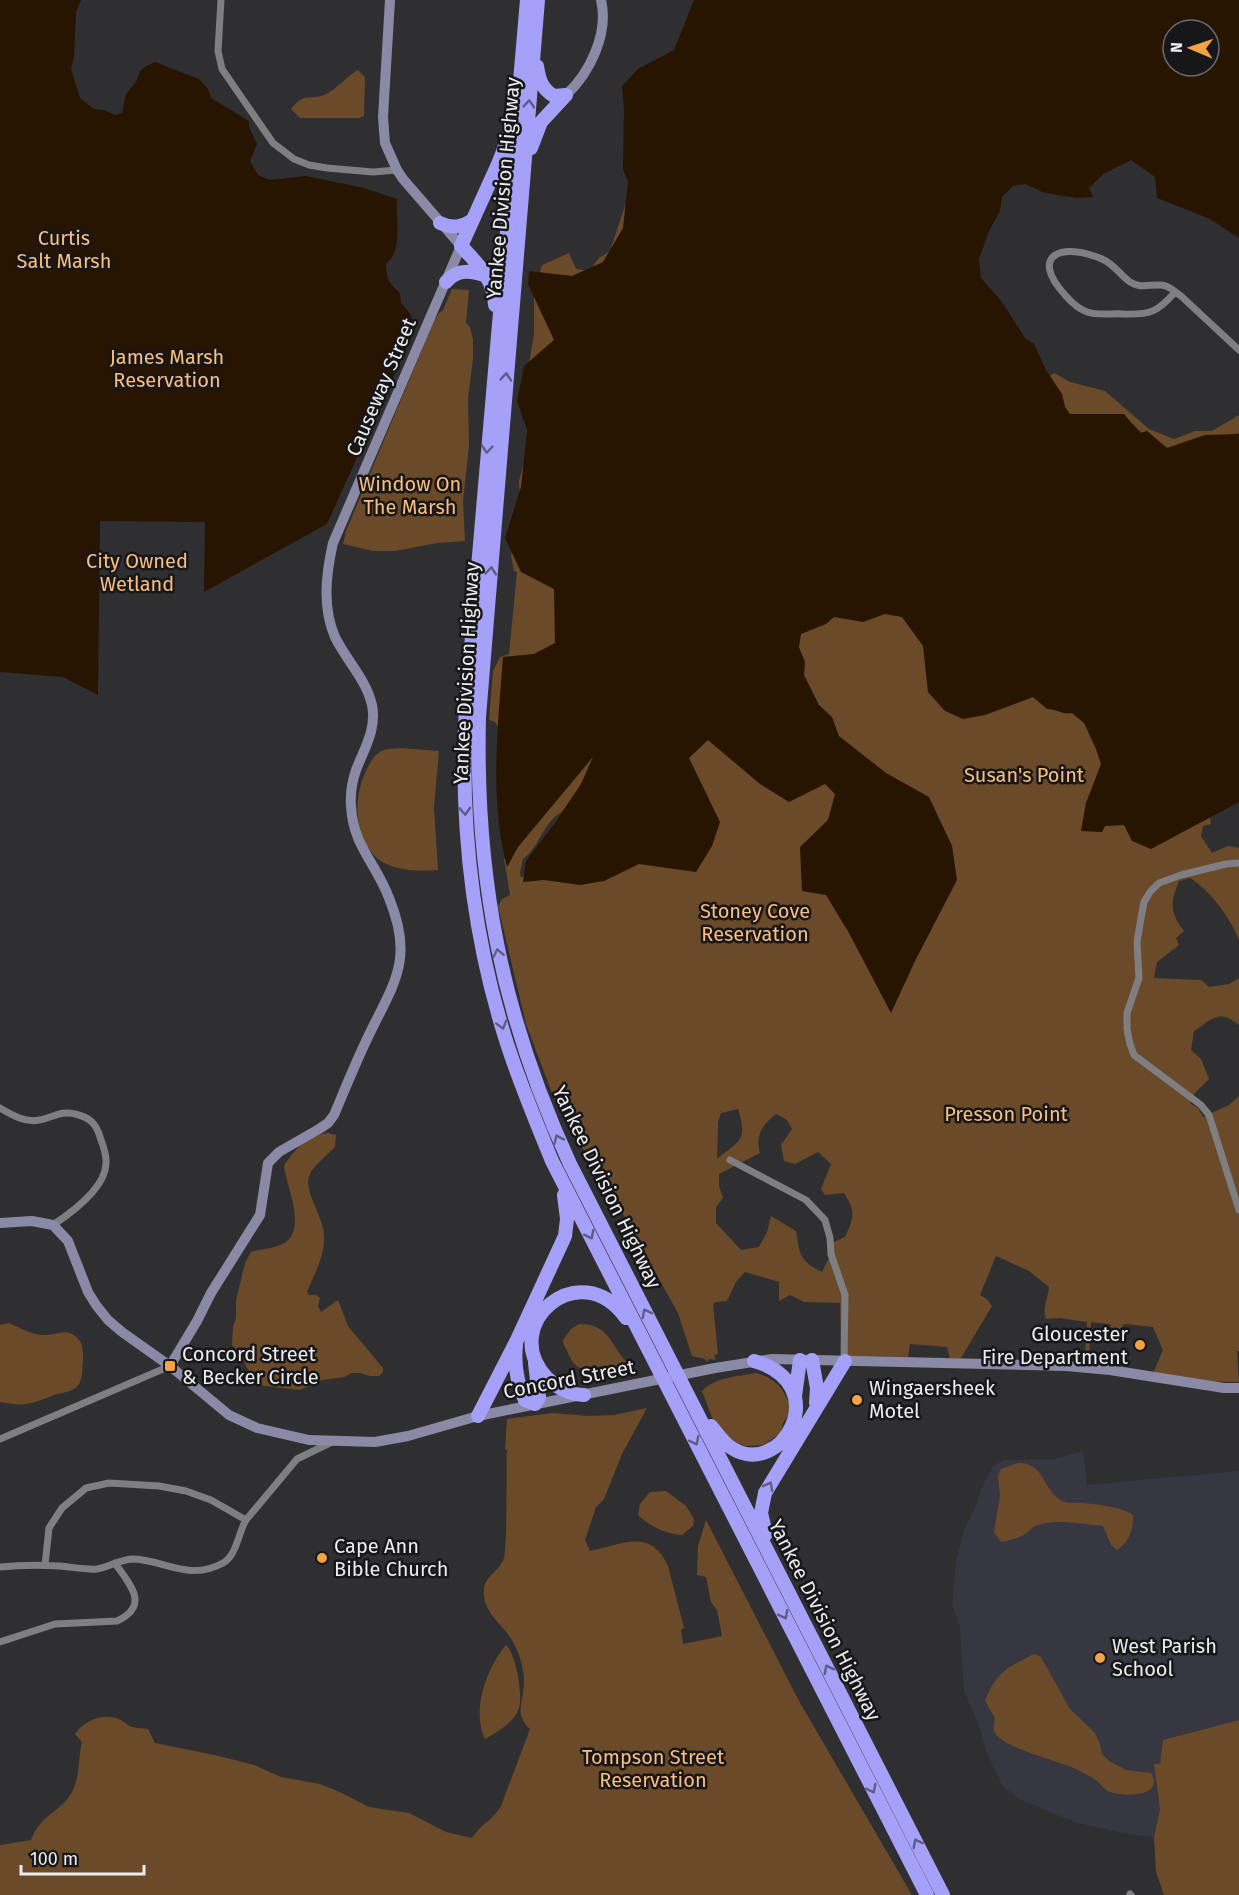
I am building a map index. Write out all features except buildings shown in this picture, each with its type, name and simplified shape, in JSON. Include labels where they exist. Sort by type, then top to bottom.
[{"type":"highway","name":"Yankee Division Highway","points":[[527,0],[464,741],[465,812],[472,889],[487,968],[504,1033],[529,1106],[565,1188],[927,1895]]},
{"type":"highway","name":"Yankee Division Highway","points":[[539,0],[480,688],[478,782],[488,898],[508,994],[528,1064],[570,1164],[944,1895]]},
{"type":"highway","points":[[539,0],[537,57],[539,78],[551,95],[560,97],[566,95]]},
{"type":"highway","points":[[490,418],[494,294],[492,285],[486,276],[461,246],[508,138],[524,35]]},
{"type":"highway","points":[[515,267],[534,137],[541,122],[566,95]]},
{"type":"highway","points":[[440,223],[457,227],[473,220]]},
{"type":"highway","points":[[446,282],[453,275],[461,272],[474,272],[486,276]]},
{"type":"highway","points":[[478,1416],[517,1340],[562,1242],[567,1219],[563,1193],[529,1106]]},
{"type":"highway","points":[[517,1340],[515,1354],[518,1380],[525,1400],[535,1404],[539,1397],[532,1333],[542,1312],[561,1296],[588,1292],[605,1297],[622,1312],[658,1368]]},
{"type":"highway","points":[[806,1360],[817,1388],[813,1411]]},
{"type":"highway","points":[[684,1386],[720,1437],[733,1449],[749,1453],[769,1450],[785,1437],[794,1422],[795,1398],[806,1360]]},
{"type":"highway","points":[[535,1361],[555,1385],[574,1394],[584,1395]]},
{"type":"highway","points":[[754,1361],[777,1370],[790,1385],[795,1398]]},
{"type":"highway","points":[[811,1637],[768,1539],[761,1513],[762,1500],[844,1361]]},
{"type":"street","points":[[221,0],[219,59],[227,76],[273,143],[287,155],[309,165],[373,172],[397,170]]},
{"type":"street","points":[[390,0],[382,117],[385,143],[397,170],[461,246]]},
{"type":"street","points":[[566,95],[582,77],[597,47],[604,1]]},
{"type":"street","name":"Causeway Street","points":[[170,1366],[215,1286],[260,1215],[268,1163],[279,1152],[320,1130],[334,1115],[359,1056],[395,984],[400,958],[401,935],[386,891],[360,844],[354,828],[351,797],[352,784],[367,746],[374,720],[372,705],[366,689],[333,629],[328,607],[326,580],[333,543],[461,246]]},
{"type":"street","points":[[1175,292],[1162,307],[1147,314],[1101,315],[1085,312],[1072,303],[1053,282],[1049,268],[1051,259],[1058,252],[1067,250],[1085,253],[1103,259],[1137,286],[1161,284],[1175,292],[1239,350]]},
{"type":"street","points":[[1239,863],[1169,878],[1150,892],[1144,902],[1141,918],[1137,942],[1139,978],[1127,1013],[1126,1029],[1134,1055],[1201,1105],[1209,1115],[1239,1210]]},
{"type":"street","points":[[0,1108],[18,1119],[37,1121],[58,1113],[72,1113],[86,1117],[97,1126],[104,1147],[106,1165],[100,1182],[75,1210],[53,1225],[32,1221],[0,1222]]},
{"type":"street","points":[[730,1160],[806,1200],[825,1220],[831,1254],[845,1295],[844,1361]]},
{"type":"street","name":"Concord Street","points":[[53,1225],[68,1241],[88,1292],[108,1320],[122,1332],[170,1366],[217,1408],[257,1428],[309,1440],[375,1442],[408,1436],[478,1416],[754,1361],[806,1360],[1066,1366],[1110,1370],[1224,1388],[1239,1388]]},
{"type":"street","points":[[0,1439],[170,1366]]},
{"type":"street","points":[[0,1566],[45,1565],[98,1569],[134,1559],[188,1570],[212,1567],[225,1562],[231,1555],[246,1520],[297,1459],[334,1440]]},
{"type":"street","points":[[45,1565],[49,1528],[62,1508],[86,1488],[110,1483],[159,1486],[186,1491],[211,1500],[246,1520]]},
{"type":"street","points":[[0,1642],[55,1624],[117,1621],[126,1617],[134,1607],[135,1595],[115,1563]]},
{"type":"shaded area","points":[[0,0],[81,0],[76,12],[74,57],[71,69],[80,98],[94,109],[115,115],[122,113],[126,94],[136,82],[140,71],[155,62],[199,79],[208,89],[211,98],[249,121],[249,127],[257,144],[250,161],[258,175],[270,180],[306,176],[364,188],[397,199],[397,242],[392,258],[386,264],[387,273],[391,284],[400,293],[401,303],[409,312],[416,327],[327,524],[204,592],[205,522],[100,521],[98,695],[63,677],[0,672]]},
{"type":"shaded area","points":[[694,0],[1239,0],[1239,238],[1210,219],[1157,198],[1155,177],[1131,160],[1103,174],[1089,188],[1093,197],[1077,198],[1045,193],[1025,184],[1013,186],[1002,197],[1000,211],[989,231],[979,259],[981,278],[1002,302],[1025,338],[1034,344],[1046,370],[1062,394],[1065,407],[1070,414],[1124,414],[1140,433],[1147,431],[1167,448],[1205,435],[1239,434],[1239,802],[1151,849],[1132,841],[1124,825],[1105,826],[1102,832],[1081,831],[1086,803],[1101,764],[1084,723],[1072,713],[1047,709],[1033,697],[985,715],[963,719],[945,711],[928,692],[923,646],[902,617],[885,614],[863,622],[834,617],[826,624],[801,634],[799,647],[805,662],[804,675],[819,705],[832,717],[839,736],[886,773],[929,797],[952,846],[957,880],[891,1013],[849,933],[826,895],[802,891],[800,847],[828,820],[835,794],[825,784],[789,802],[760,784],[708,740],[689,758],[720,822],[712,846],[696,872],[639,864],[604,881],[580,885],[544,880],[523,882],[526,861],[581,784],[593,757],[518,847],[507,867],[498,816],[496,763],[503,657],[534,654],[555,643],[554,589],[521,572],[505,538],[521,487],[527,430],[517,401],[524,366],[554,340],[528,284],[529,271],[572,276],[603,262],[623,228],[628,181],[623,170],[622,86],[638,69],[674,50]]},
{"type":"shaded area","name":"West Parish School","points":[[1083,1451],[1087,1485],[1239,1471],[1239,1720],[1163,1740],[1160,1764],[1154,1765],[1160,1809],[1154,1837],[1127,1834],[1074,1822],[1019,1799],[1002,1785],[985,1748],[979,1725],[964,1691],[960,1626],[952,1605],[956,1563],[963,1533],[981,1489],[992,1468],[1003,1460],[1054,1459]]},
{"type":"green space","points":[[696,0],[787,644],[810,618],[893,607],[1025,694],[1075,711],[1209,806],[1211,824],[1203,826],[1201,836],[1212,853],[1228,846],[1239,848],[1239,940],[1225,914],[1198,883],[1190,878],[1179,881],[1173,908],[1176,919],[1184,931],[1176,938],[1179,945],[1157,962],[1154,978],[1201,980],[1209,987],[1229,984],[1239,978],[1239,1025],[1221,1016],[1211,1019],[1194,1031],[1191,1050],[1201,1059],[1209,1079],[1190,1098],[1191,1104],[1198,1108],[1203,1117],[1229,1105],[1239,1096],[1239,1351],[1237,1351],[1239,1382],[1192,1381],[1153,1373],[1163,1350],[1153,1327],[1124,1324],[1117,1335],[1109,1324],[1091,1322],[1089,1355],[1085,1354],[1087,1322],[1060,1318],[1046,1319],[1045,1307],[1049,1287],[1029,1271],[996,1256],[980,1295],[992,1306],[961,1358],[950,1359],[947,1347],[910,1344],[908,1357],[848,1356],[841,1350],[840,1303],[804,1302],[790,1295],[779,1301],[779,1282],[745,1272],[736,1282],[727,1301],[713,1304],[718,1354],[714,1355],[716,1360],[709,1359],[707,1362],[705,1359],[692,1356],[678,1313],[598,1169],[575,1138],[555,1101],[526,1024],[498,906],[502,899],[510,895],[504,859],[507,855],[505,738],[495,722],[489,720],[493,671],[500,657],[509,654],[517,572],[514,571],[511,555],[522,520],[519,481],[526,455],[528,370],[534,334],[534,294],[542,265],[569,253],[576,269],[589,271],[599,258],[610,251],[687,19]],"holes":[[[563,811],[553,825],[529,875],[521,877],[523,859],[546,828]],[[738,1109],[742,1134],[740,1139],[717,1159],[718,1122],[721,1113]],[[776,1114],[787,1120],[792,1129],[781,1145],[784,1161],[795,1164],[818,1152],[831,1164],[821,1189],[825,1195],[844,1193],[852,1210],[852,1219],[845,1237],[834,1242],[822,1272],[809,1264],[802,1256],[796,1231],[771,1216],[767,1232],[759,1247],[741,1250],[716,1223],[716,1207],[723,1198],[719,1186],[719,1174],[760,1153],[759,1136]]]},
{"type":"green space","points":[[358,70],[365,77],[364,116],[359,118],[300,118],[291,109],[304,98],[321,96],[330,92]]},
{"type":"green space","name":"Window On The Marsh","points":[[452,289],[469,290],[466,323],[470,327],[473,339],[468,398],[469,446],[463,501],[465,541],[437,543],[395,551],[373,551],[343,544],[346,531],[433,323],[443,310]]},
{"type":"green space","points":[[1054,373],[1070,382],[1105,391],[1149,429],[1174,439],[1195,431],[1212,431],[1239,415],[1239,433],[1168,448],[1149,440],[1133,424],[1118,416],[1066,414],[1045,380]]},
{"type":"green space","points":[[400,748],[439,751],[434,807],[438,870],[403,869],[385,864],[372,853],[361,834],[358,800],[367,769],[379,752]]},
{"type":"green space","points":[[328,1133],[336,1135],[335,1147],[314,1168],[308,1181],[323,1227],[324,1243],[307,1292],[309,1295],[316,1295],[320,1298],[318,1306],[321,1312],[338,1300],[348,1326],[383,1368],[383,1372],[379,1376],[352,1373],[344,1377],[322,1380],[300,1390],[264,1386],[255,1383],[239,1352],[232,1345],[236,1301],[245,1263],[251,1252],[275,1247],[288,1241],[295,1222],[284,1166],[302,1144]]},
{"type":"green space","points":[[9,1323],[35,1334],[68,1332],[78,1338],[82,1347],[83,1361],[81,1379],[77,1387],[71,1391],[28,1404],[0,1402],[0,1325]]},
{"type":"green space","points":[[579,1324],[596,1327],[602,1331],[626,1361],[625,1369],[612,1374],[580,1368],[574,1364],[563,1340],[571,1329]]},
{"type":"green space","points":[[756,1373],[770,1378],[780,1386],[791,1411],[783,1423],[781,1433],[763,1445],[746,1446],[733,1442],[713,1420],[702,1391],[714,1382]]},
{"type":"green space","name":"Tompson Street Reservation","points":[[647,1408],[622,1454],[604,1499],[596,1507],[585,1540],[590,1551],[634,1542],[653,1546],[668,1566],[684,1628],[681,1630],[683,1644],[722,1636],[717,1610],[711,1602],[706,1577],[697,1575],[698,1546],[706,1520],[799,1701],[912,1895],[0,1895],[0,1845],[31,1840],[45,1819],[71,1794],[76,1782],[82,1742],[75,1734],[84,1724],[102,1717],[115,1718],[129,1726],[148,1729],[155,1743],[219,1756],[254,1765],[281,1777],[320,1784],[369,1807],[409,1813],[446,1832],[472,1838],[501,1806],[530,1729],[522,1718],[521,1712],[524,1682],[520,1657],[509,1636],[489,1610],[484,1596],[487,1580],[500,1566],[505,1555],[507,1419],[553,1413],[588,1416],[614,1415]]},
{"type":"green space","points":[[1018,1463],[1026,1464],[1038,1471],[1054,1494],[1062,1501],[1109,1506],[1133,1515],[1132,1530],[1128,1539],[1117,1550],[1111,1545],[1103,1526],[1051,1522],[1035,1526],[1022,1536],[1001,1542],[994,1532],[1000,1496],[998,1476],[1001,1469]]},
{"type":"green space","points":[[666,1491],[686,1506],[694,1519],[693,1526],[682,1535],[658,1529],[638,1515],[640,1504],[650,1492]]},
{"type":"green space","points":[[506,1645],[513,1657],[518,1675],[519,1708],[509,1723],[485,1739],[481,1728],[480,1703],[487,1677]]},
{"type":"green space","points":[[1034,1654],[1041,1657],[1070,1709],[1095,1733],[1102,1754],[1109,1761],[1126,1770],[1151,1773],[1154,1781],[1153,1787],[1148,1791],[1133,1795],[1117,1794],[1108,1791],[1095,1779],[1076,1769],[1018,1748],[999,1737],[994,1731],[995,1718],[985,1701],[989,1691],[1004,1672]]},
{"type":"green space","points":[[1239,1720],[1239,1895],[1164,1895],[1156,1872],[1154,1837],[1160,1809],[1154,1764],[1160,1764],[1163,1740]]},
{"type":"place","name":"Gloucester Fire Department","points":[[1140,1345]]},
{"type":"place","name":"Concord Street & Becker Circle","points":[[170,1366]]},
{"type":"place","name":"Wingaersheek Motel","points":[[857,1400]]},
{"type":"place","name":"Cape Ann Bible Church","points":[[322,1558]]},
{"type":"place","name":"West Parish School","points":[[1100,1658]]},
{"type":"park label","name":"Curtis Salt Marsh","points":[[64,250]]},
{"type":"park label","name":"James Marsh Reservation","points":[[167,368]]},
{"type":"park label","name":"City Owned Wetland","points":[[137,572]]},
{"type":"park label","name":"Susan's Point","points":[[1024,775]]},
{"type":"park label","name":"Stoney Cove Reservation","points":[[755,922]]},
{"type":"park label","name":"Presson Point","points":[[1006,1114]]}]
